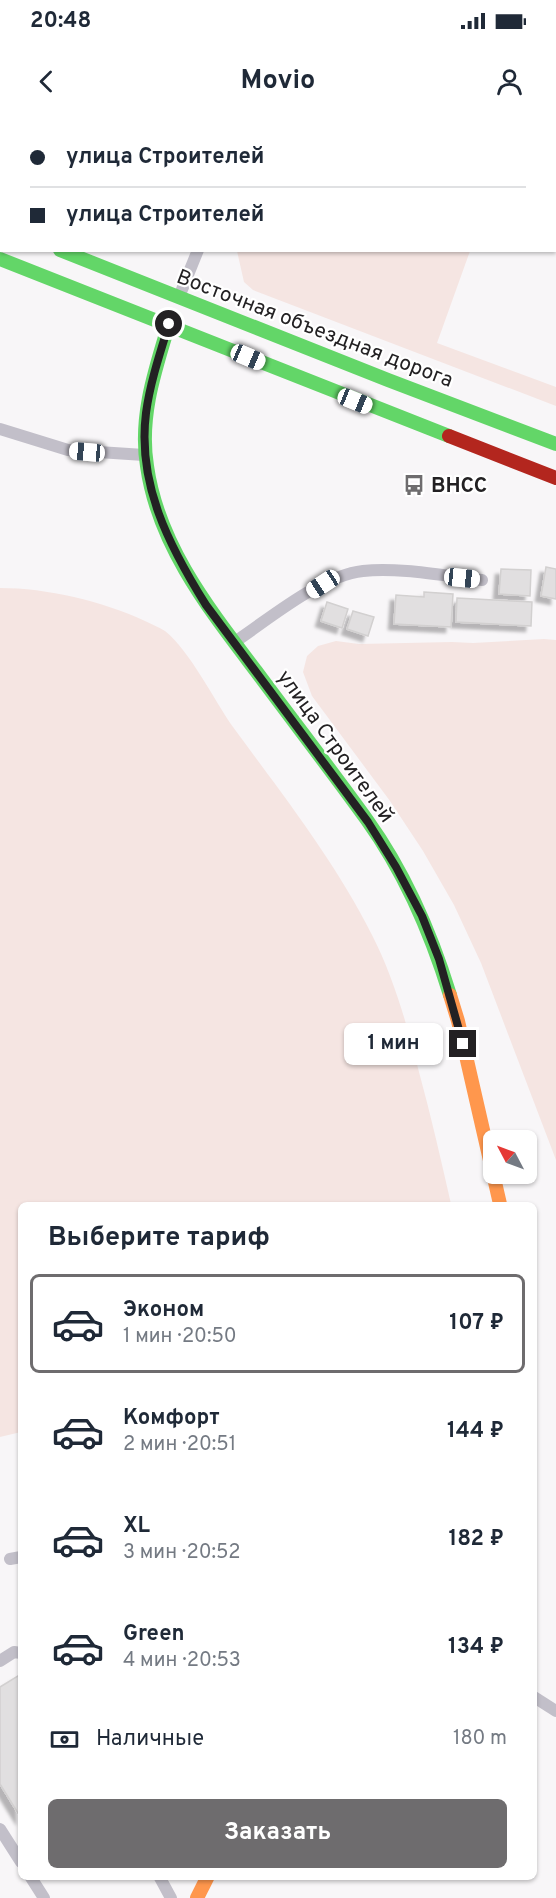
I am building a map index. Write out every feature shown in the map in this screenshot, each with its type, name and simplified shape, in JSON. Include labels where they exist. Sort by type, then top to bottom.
[{"type":"main road","name":"Восточная объездная дорога","points":[[64,252],[174,311],[376,410],[556,478]]},
{"type":"main road","name":"Восточная объездная дорога","points":[[0,259],[174,311],[388,380],[556,444]]},
{"type":"main road","name":"улица Строителей","points":[[174,311],[157,362],[147,405],[144,442],[150,490],[167,537],[200,595],[368,822],[422,916],[439,959],[458,1022],[500,1202]]},
{"type":"main road","points":[[197,1898],[206,1880]]},
{"type":"lane","points":[[174,311],[197,252]]},
{"type":"lane","points":[[0,429],[68,450],[145,455]]},
{"type":"lane","points":[[235,641],[323,584],[361,571],[381,570],[482,580]]},
{"type":"lane","points":[[0,1661],[14,1652],[18,1653]]},
{"type":"lane","points":[[537,1699],[556,1711]]},
{"type":"lane","points":[[0,1829],[18,1857]]},
{"type":"lane","points":[[33,1880],[44,1898]]},
{"type":"lane","points":[[161,1880],[171,1898]]},
{"type":"shaded area","points":[[237,252],[470,252],[437,343],[556,387],[556,406],[253,290],[244,282]]},
{"type":"shaded area","points":[[0,588],[55,593],[111,607],[163,630],[184,651],[233,727],[325,854],[372,935],[387,968],[405,1019],[451,1202],[18,1202],[18,1433],[0,1437]]},
{"type":"shaded area","points":[[556,640],[556,1160],[481,963],[454,905],[423,851],[390,801],[312,696],[303,672],[307,656],[318,646],[336,641],[359,644],[473,643]]},
{"type":"building","points":[[546,567],[556,569],[556,599],[541,596]]},
{"type":"building","points":[[501,569],[531,570],[530,596],[499,594]]},
{"type":"building","points":[[424,592],[453,594],[451,627],[394,624],[396,595],[424,597]]},
{"type":"building","points":[[457,598],[532,602],[531,626],[456,622]]},
{"type":"building","points":[[327,602],[348,609],[342,628],[321,621]]},
{"type":"building","points":[[353,611],[374,617],[368,636],[347,629]]},
{"type":"building","points":[[18,1676],[18,1813],[0,1784],[0,1687]]},
{"type":"traffic: fast","points":[[65,252],[556,444]]},
{"type":"traffic: fast","points":[[0,259],[449,436]]},
{"type":"traffic: fast","points":[[169,324],[150,394],[145,430],[147,466],[162,523],[188,575],[204,600],[381,840],[416,904],[450,995]]},
{"type":"traffic: slow","points":[[450,995],[500,1202]]},
{"type":"traffic: slow","points":[[197,1898],[206,1880]]},
{"type":"traffic: jam","points":[[449,436],[556,478]]},
{"type":"place","name":"ВНСС","points":[[414,485]]},
{"type":"route","points":[[169,324],[150,389],[144,442],[145,466],[150,490],[167,537],[182,567],[206,605],[368,822],[396,867],[422,916],[439,959],[463,1044]]}]
